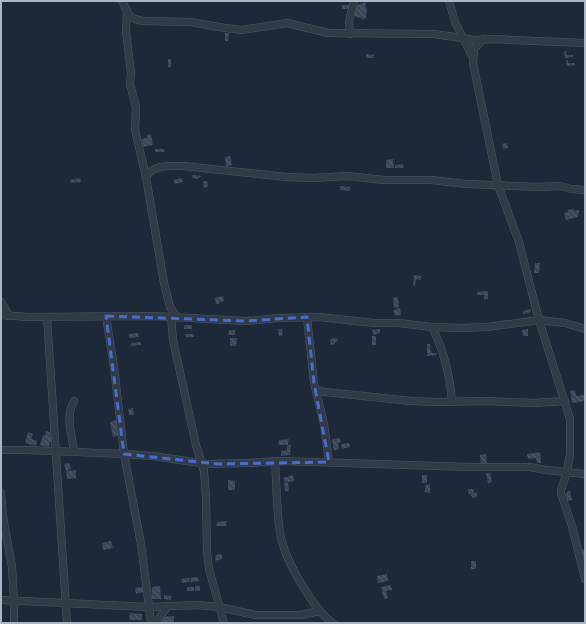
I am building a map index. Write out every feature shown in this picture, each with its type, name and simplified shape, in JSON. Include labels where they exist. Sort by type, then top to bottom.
[{"type":"street","points":[[122,1],[132,17],[143,21],[190,22],[242,30],[295,23],[328,33],[434,34],[464,38],[498,38],[511,40],[585,43]]},
{"type":"street","points":[[350,34],[349,22],[354,1]]},
{"type":"street","points":[[450,1],[455,22],[473,56]]},
{"type":"street","points":[[127,11],[126,31],[131,73],[130,84],[136,107],[135,130],[146,177],[168,301],[174,317],[173,340],[196,445],[202,463],[205,481],[209,569],[224,623]]},
{"type":"street","points":[[483,39],[474,49],[473,56],[476,79],[498,185],[519,242],[540,320],[570,419],[571,436],[567,472],[561,490],[585,578]]},
{"type":"street","points":[[146,177],[150,171],[155,168],[176,166],[286,177],[313,178],[348,176],[384,180],[431,180],[466,184],[560,186],[571,189],[585,190]]},
{"type":"street","points":[[161,316],[166,310],[168,301]]},
{"type":"street","points":[[1,302],[9,316]]},
{"type":"street","points":[[1,315],[47,317],[161,316],[245,321],[307,317],[335,318],[374,323],[398,323],[432,327],[487,327],[540,320],[565,323],[585,329]]},
{"type":"street","points":[[106,316],[114,367],[124,454],[141,544],[151,623]]},
{"type":"street","points":[[47,317],[66,623]]},
{"type":"street","points":[[307,317],[316,391],[324,424],[329,462]]},
{"type":"street","points":[[432,327],[444,355],[450,383],[452,402]]},
{"type":"street","points":[[316,391],[410,401],[534,403],[565,401]]},
{"type":"street","points":[[74,401],[70,407],[69,427],[74,452]]},
{"type":"street","points":[[1,450],[124,454],[153,456],[202,463],[234,464],[275,461],[476,467],[530,466],[546,470],[585,474]]},
{"type":"street","points":[[275,461],[278,519],[281,538],[288,559],[297,578],[319,611],[333,623]]},
{"type":"street","points":[[1,493],[3,517],[12,567],[14,623]]},
{"type":"street","points":[[1,600],[149,607],[185,605],[219,607],[255,615],[302,615],[319,611]]},
{"type":"street","points":[[156,623],[168,606]]},
{"type":"highlighted area","points":[[106,316],[245,321],[307,317],[314,383],[329,462],[218,464],[124,454]]},
{"type":"building","points":[[366,2],[366,18],[362,20],[361,17],[357,18],[356,16],[353,16],[354,6]]},
{"type":"building","points":[[342,5],[351,5],[351,9],[342,9]]},
{"type":"building","points":[[225,33],[229,33],[228,41],[225,41]]},
{"type":"building","points":[[564,51],[566,51],[567,55],[573,55],[573,57],[565,58]]},
{"type":"building","points":[[366,54],[374,55],[373,58],[366,58]]},
{"type":"building","points":[[168,59],[171,59],[171,67],[168,67]]},
{"type":"building","points":[[566,60],[568,60],[568,63],[575,63],[575,65],[567,66]]},
{"type":"building","points":[[151,134],[153,145],[143,147],[142,139],[147,138],[147,135]]},
{"type":"building","points":[[507,143],[508,148],[503,149],[502,144]]},
{"type":"building","points":[[155,149],[164,149],[164,152],[155,152]]},
{"type":"building","points":[[230,156],[232,165],[226,167],[225,157]]},
{"type":"building","points":[[393,159],[394,168],[386,168],[386,160]]},
{"type":"building","points":[[403,164],[404,168],[395,168],[395,165]]},
{"type":"building","points":[[193,175],[201,176],[198,179],[192,178]]},
{"type":"building","points":[[80,178],[81,182],[70,183],[70,180]]},
{"type":"building","points":[[182,178],[183,182],[174,184],[174,180]]},
{"type":"building","points":[[203,181],[207,181],[208,187],[204,188]]},
{"type":"building","points":[[340,186],[350,187],[350,191],[340,190]]},
{"type":"building","points":[[574,209],[574,211],[579,210],[578,217],[566,220],[564,213],[568,212],[568,210]]},
{"type":"building","points":[[535,263],[540,263],[539,273],[534,273]]},
{"type":"building","points":[[414,275],[421,276],[421,280],[416,279],[415,286],[413,286]]},
{"type":"building","points":[[488,291],[488,299],[484,299],[484,295],[477,295],[477,292]]},
{"type":"building","points":[[223,296],[224,301],[216,304],[215,298]]},
{"type":"building","points":[[398,297],[399,307],[394,308],[393,298]]},
{"type":"building","points":[[400,308],[401,315],[395,316],[393,310]]},
{"type":"building","points":[[531,309],[531,312],[523,314],[523,311]]},
{"type":"building","points":[[184,325],[192,325],[192,329],[184,329]]},
{"type":"building","points":[[278,329],[282,329],[283,335],[279,336]]},
{"type":"building","points":[[380,329],[380,333],[373,335],[372,330]]},
{"type":"building","points":[[528,329],[528,336],[523,336],[522,330]]},
{"type":"building","points":[[229,330],[235,330],[235,335],[228,335]]},
{"type":"building","points":[[138,333],[139,337],[129,338],[129,334]]},
{"type":"building","points":[[185,334],[194,334],[194,337],[186,337]]},
{"type":"building","points":[[372,336],[376,336],[376,345],[372,345]]},
{"type":"building","points":[[230,338],[237,338],[236,346],[230,346]]},
{"type":"building","points":[[337,338],[338,341],[331,345],[330,339]]},
{"type":"building","points":[[141,342],[141,345],[131,346],[131,343]]},
{"type":"building","points":[[427,344],[430,344],[431,353],[437,353],[437,355],[427,356]]},
{"type":"building","points":[[575,390],[576,396],[585,395],[585,401],[572,403],[570,391]]},
{"type":"building","points":[[133,408],[134,415],[129,415],[128,409]]},
{"type":"building","points":[[116,420],[119,435],[113,437],[110,422]]},
{"type":"building","points":[[46,431],[51,433],[50,436],[52,437],[49,447],[40,445]]},
{"type":"building","points":[[28,432],[33,434],[31,439],[37,441],[36,446],[25,443]]},
{"type":"building","points":[[340,438],[341,442],[338,443],[339,449],[334,451],[332,439]]},
{"type":"building","points":[[289,439],[288,445],[278,445],[279,440]]},
{"type":"building","points":[[349,443],[350,447],[342,449],[341,444]]},
{"type":"building","points":[[291,445],[290,455],[281,456],[281,451],[287,450],[287,446]]},
{"type":"building","points":[[540,452],[541,463],[537,463],[536,458],[528,459],[527,454]]},
{"type":"building","points":[[486,454],[487,464],[481,465],[480,455]]},
{"type":"building","points":[[69,463],[71,469],[66,471],[64,464]]},
{"type":"building","points":[[76,470],[76,478],[67,479],[66,471]]},
{"type":"building","points":[[486,473],[490,473],[492,482],[488,483]]},
{"type":"building","points":[[293,475],[294,481],[285,483],[283,478]]},
{"type":"building","points":[[422,475],[427,475],[427,483],[422,483]]},
{"type":"building","points":[[228,480],[235,481],[235,490],[228,490]]},
{"type":"building","points":[[284,483],[288,483],[289,491],[285,491]]},
{"type":"building","points":[[426,484],[430,485],[430,493],[425,492]]},
{"type":"building","points":[[468,489],[473,489],[474,493],[477,493],[477,497],[472,498],[471,494],[469,495]]},
{"type":"building","points":[[570,491],[572,500],[567,501],[566,492]]},
{"type":"building","points":[[227,521],[226,526],[216,526],[218,522]]},
{"type":"building","points":[[111,541],[113,548],[103,550],[102,543]]},
{"type":"building","points":[[584,549],[585,560],[582,561],[578,551]]},
{"type":"building","points":[[222,554],[222,559],[215,561],[216,555]]},
{"type":"building","points":[[471,561],[476,561],[476,569],[471,569]]},
{"type":"building","points":[[387,574],[388,581],[378,583],[377,576]]},
{"type":"building","points":[[198,577],[199,581],[191,582],[190,578]]},
{"type":"building","points":[[189,578],[190,582],[182,583],[181,579]]},
{"type":"building","points":[[391,585],[392,590],[386,591],[388,598],[384,599],[381,587]]},
{"type":"building","points":[[160,586],[161,599],[152,599],[152,587]]},
{"type":"building","points":[[195,586],[200,586],[200,591],[195,591]]},
{"type":"building","points":[[143,587],[144,592],[136,594],[135,588]]},
{"type":"building","points":[[187,587],[194,587],[194,591],[187,591]]},
{"type":"building","points":[[164,595],[171,596],[171,600],[164,599]]},
{"type":"building","points":[[130,613],[142,614],[142,620],[129,620]]},
{"type":"building","points":[[174,616],[174,623],[160,623],[161,617]]}]
